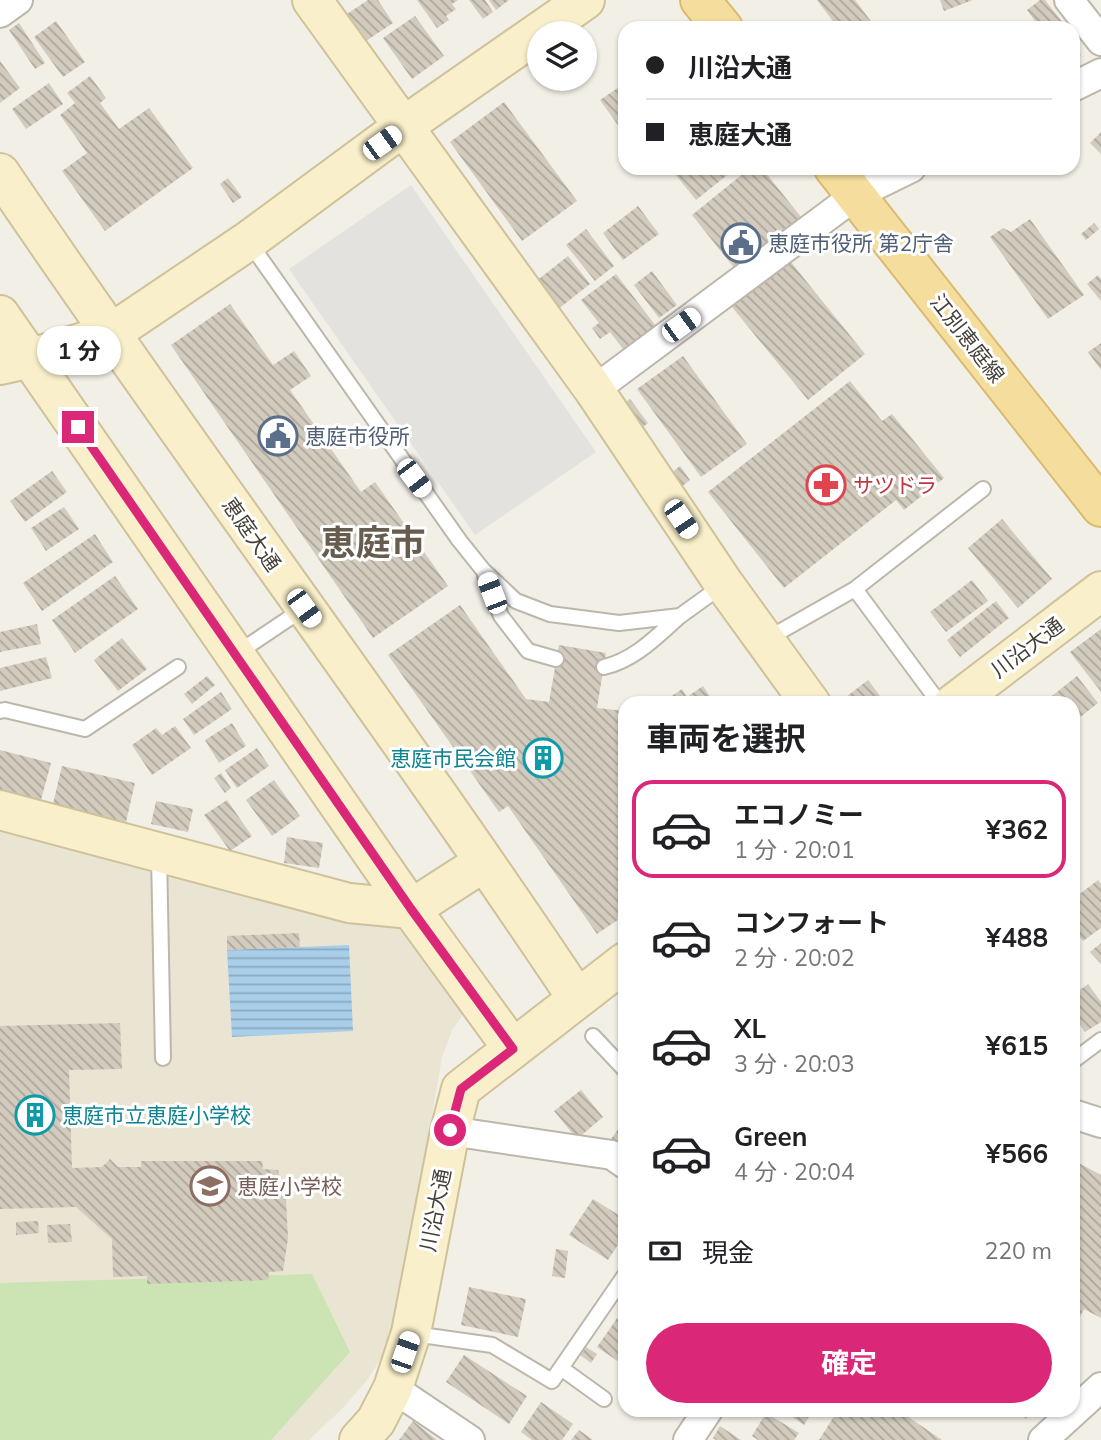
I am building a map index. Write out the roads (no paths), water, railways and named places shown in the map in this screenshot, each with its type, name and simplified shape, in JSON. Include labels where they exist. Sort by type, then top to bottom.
[{"type":"main road","points":[[700,0],[717,21]]},
{"type":"main road","name":"江別恵庭線","points":[[845,182],[1101,507]]},
{"type":"street","points":[[0,13],[18,0]]},
{"type":"street","points":[[312,0],[594,390],[724,584],[767,639],[806,696]]},
{"type":"street","points":[[15,362],[110,334],[248,241],[404,126],[585,0]]},
{"type":"street","points":[[1069,0],[1101,41]]},
{"type":"street","points":[[1080,84],[1101,73]]},
{"type":"street","name":"恵庭大通","points":[[0,173],[110,334],[484,862],[577,998]]},
{"type":"street","points":[[594,390],[845,182],[878,175]]},
{"type":"street","points":[[0,315],[15,362],[235,655],[411,909],[513,1049]]},
{"type":"street","name":"川沿大通","points":[[963,696],[1101,591]]},
{"type":"street","points":[[0,810],[349,903],[411,909],[484,862]]},
{"type":"street","name":"川沿大通","points":[[359,1440],[376,1421],[393,1388],[411,1334],[450,1130],[461,1089],[618,967]]},
{"type":"street","points":[[1080,1116],[1101,1123]]},
{"type":"street","points":[[450,1130],[612,1155],[618,1159]]},
{"type":"street","points":[[1080,1406],[1101,1387]]},
{"type":"street","points":[[393,1388],[470,1440]]},
{"type":"street","points":[[688,1440],[703,1417]]},
{"type":"street","points":[[1043,1440],[1068,1417]]},
{"type":"lane","points":[[248,241],[401,460],[483,570],[516,601],[550,614],[619,623],[680,616]]},
{"type":"lane","points":[[767,639],[855,589],[983,489]]},
{"type":"lane","points":[[483,570],[501,616],[528,651],[556,659]]},
{"type":"lane","points":[[604,667],[617,664],[640,650],[724,584]]},
{"type":"lane","points":[[855,589],[934,696]]},
{"type":"lane","points":[[235,655],[304,608]]},
{"type":"lane","points":[[0,711],[85,729],[178,667]]},
{"type":"lane","points":[[159,853],[163,1058]]},
{"type":"lane","points":[[593,1036],[618,1063]]},
{"type":"lane","points":[[1080,1056],[1101,1040]]},
{"type":"lane","points":[[411,1334],[492,1345],[552,1381],[618,1285]]},
{"type":"lane","points":[[561,1368],[604,1399]]},
{"type":"water","points":[[349,945],[353,1031],[232,1037],[227,950]]},
{"type":"place","name":"恵庭市役所 第2庁舎","points":[[741,243]]},
{"type":"place","name":"恵庭市役所","points":[[278,436]]},
{"type":"place","name":"サツドラ","points":[[826,485]]},
{"type":"place","name":"恵庭市民会館","points":[[543,758]]},
{"type":"place","name":"恵庭市立恵庭小学校","points":[[35,1115]]},
{"type":"place","name":"恵庭小学校","points":[[210,1186]]},
{"type":"district","name":"恵庭市","points":[[373,542]]}]
